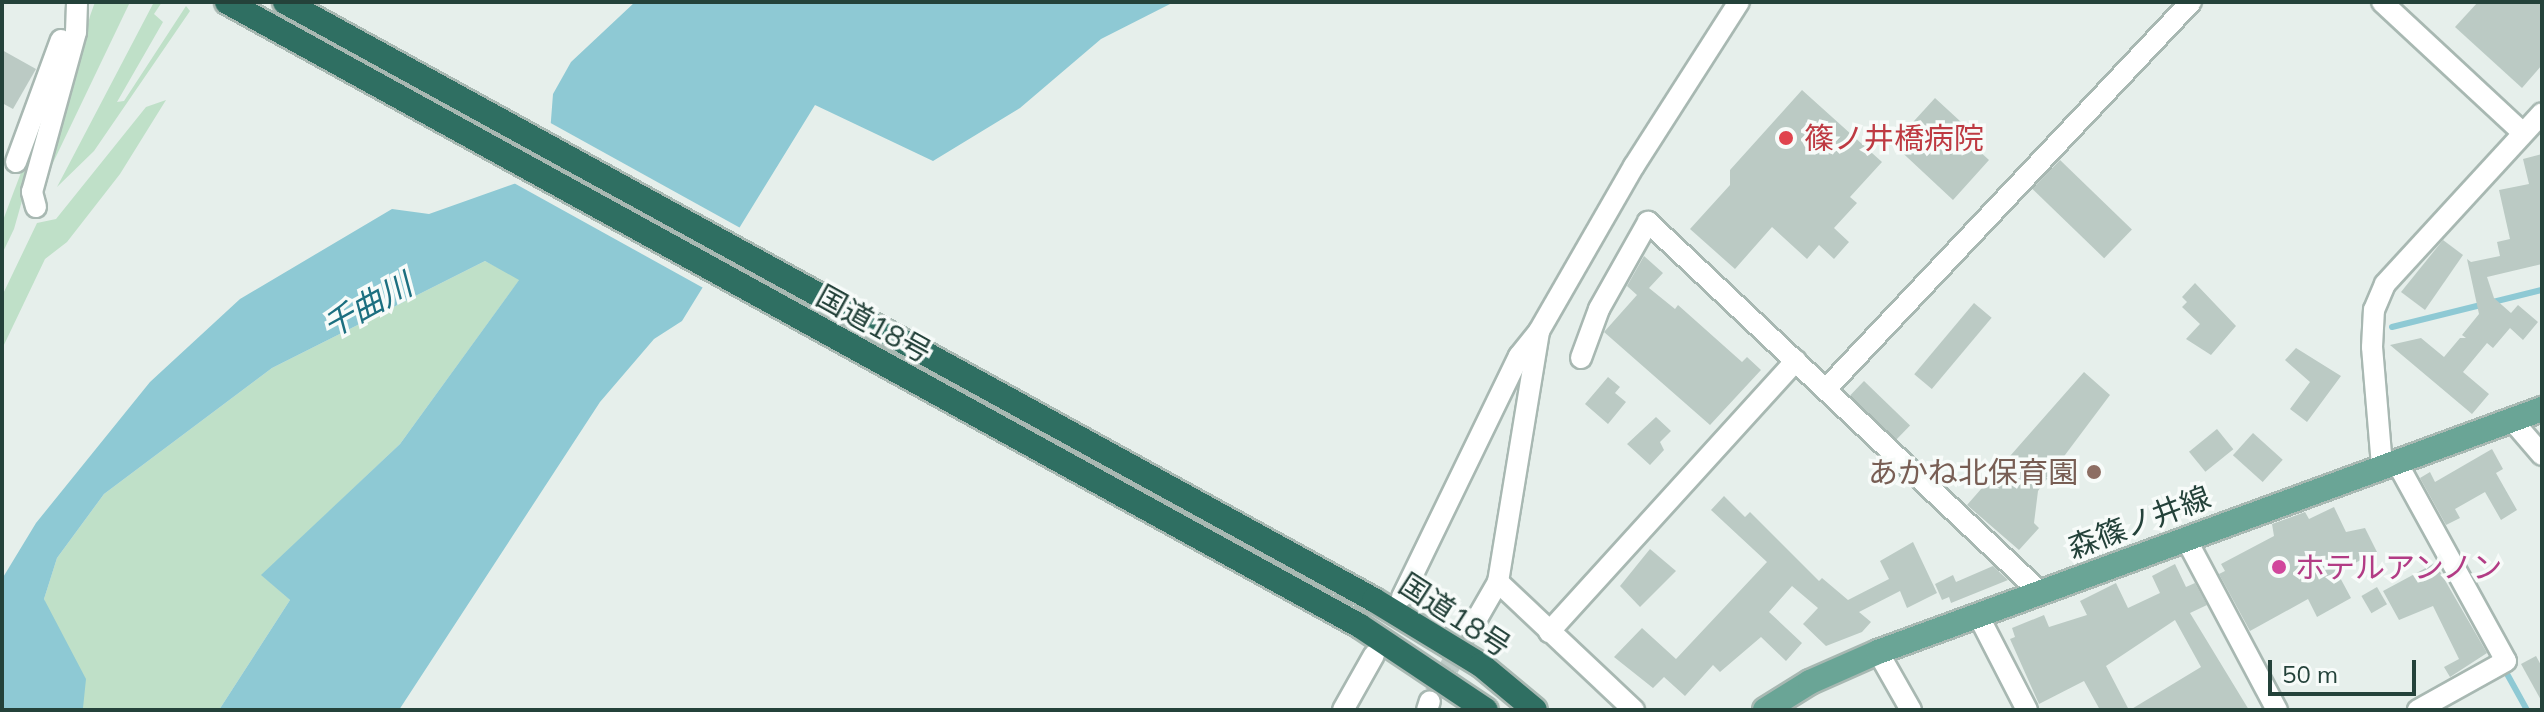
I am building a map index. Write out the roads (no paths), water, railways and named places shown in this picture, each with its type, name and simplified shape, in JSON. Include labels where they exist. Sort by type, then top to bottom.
[{"type":"highway","name":"国道18号","points":[[227,2],[1360,626],[1486,710]]},
{"type":"highway","name":"国道18号","points":[[285,2],[1374,600],[1481,665],[1535,710]]},
{"type":"main road","name":"森篠ノ井線","points":[[1765,710],[1810,682],[1878,652],[2542,409]]},
{"type":"street","points":[[16,162],[75,2]]},
{"type":"street","points":[[36,207],[32,192],[76,32],[75,2]]},
{"type":"street","points":[[1402,597],[1519,356],[1539,331],[1634,166],[1739,2]]},
{"type":"street","points":[[1826,389],[2191,2]]},
{"type":"street","points":[[2382,2],[2523,133]]},
{"type":"street","points":[[2418,710],[2506,661],[2389,463],[2374,310],[2385,284],[2542,113]]},
{"type":"street","points":[[1581,358],[1599,309],[1648,222],[2041,593]]},
{"type":"street","points":[[1471,629],[1498,582],[1539,331]]},
{"type":"street","points":[[1549,632],[1796,361]]},
{"type":"street","points":[[2512,420],[2542,455]]},
{"type":"street","points":[[2186,539],[2277,710]]},
{"type":"street","points":[[1498,582],[1634,710]]},
{"type":"street","points":[[1978,615],[2027,710]]},
{"type":"street","points":[[1878,652],[1911,710]]},
{"type":"street","points":[[1343,710],[1374,655]]},
{"type":"water","name":"千曲川","points":[[635,2],[1174,2],[1101,39],[1020,108],[933,161],[815,105],[682,321],[654,339],[600,402],[399,710],[219,710],[290,600],[261,575],[400,444],[519,280],[485,261],[272,368],[104,494],[57,558],[44,599],[86,679],[83,708],[2,710],[2,579],[36,523],[150,382],[240,299],[392,209],[429,214],[547,172],[553,94],[571,62]]},
{"type":"waterway","points":[[2392,327],[2542,290]]},
{"type":"waterway","points":[[2506,672],[2527,710]]},
{"type":"tunnel","points":[[1434,694],[1471,629]]},
{"type":"place","name":"篠ノ井橋病院","points":[[1786,138]]},
{"type":"place","name":"あかね北保育園","points":[[2094,472]]},
{"type":"place","name":"ホテルアンノン","points":[[2279,567]]}]
